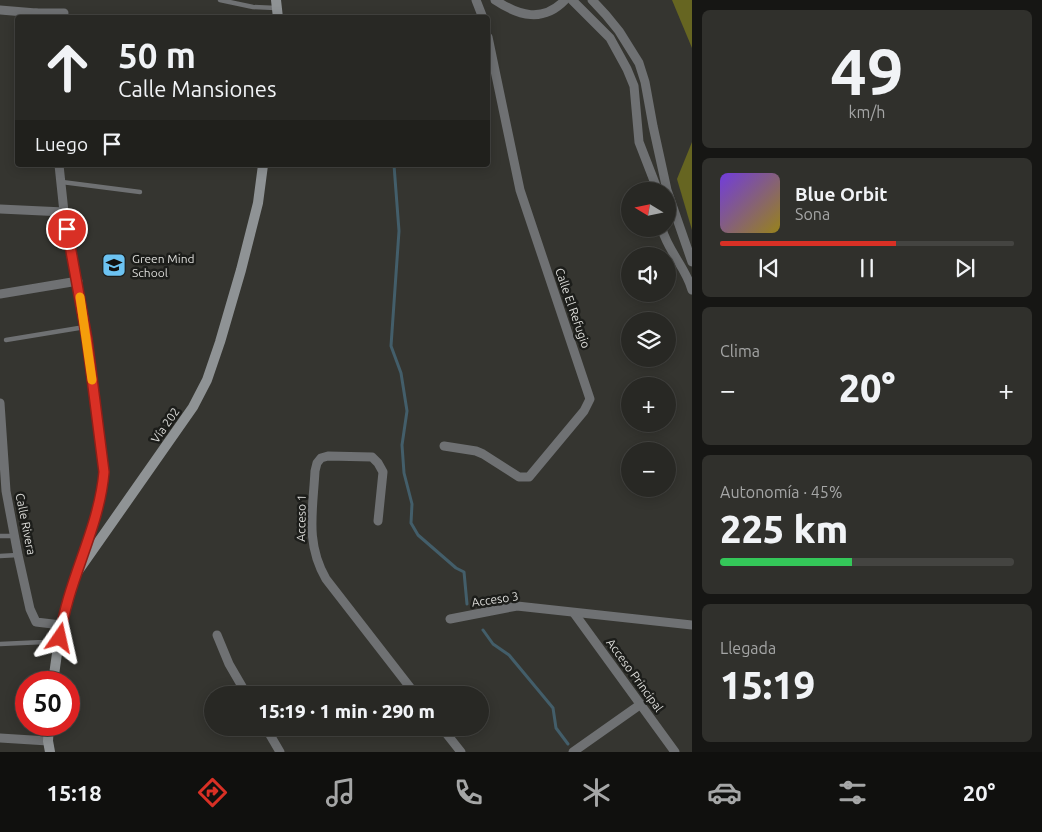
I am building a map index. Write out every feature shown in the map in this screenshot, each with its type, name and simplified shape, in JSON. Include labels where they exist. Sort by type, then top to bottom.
[{"type":"main road","name":"Vía 202","points":[[55,671],[61,625],[76,574],[193,406],[207,380],[241,270],[258,203],[263,167]]},
{"type":"main road","points":[[48,736],[50,752]]},
{"type":"street","points":[[476,0],[482,15]]},
{"type":"street","points":[[495,0],[516,11],[536,15],[552,11],[566,0]]},
{"type":"street","points":[[572,0],[610,38],[627,69],[634,86],[639,142],[655,182]]},
{"type":"street","points":[[592,0],[619,31],[639,63],[645,82],[667,190],[692,262]]},
{"type":"street","points":[[0,10],[37,15],[64,13]]},
{"type":"street","name":"Calle El Refugio","points":[[444,446],[476,451],[519,477],[529,477],[584,411],[590,399],[520,190],[490,47]]},
{"type":"street","points":[[59,167],[64,212],[85,327],[104,472],[103,490],[94,525],[76,574]]},
{"type":"street","points":[[0,209],[64,212]]},
{"type":"street","points":[[666,238],[686,274],[692,290]]},
{"type":"street","points":[[0,294],[78,281]]},
{"type":"street","name":"Calle Rivera","points":[[0,403],[3,491],[30,609],[36,622],[61,625]]},
{"type":"street","name":"Acceso 1","points":[[378,521],[383,472],[378,462],[372,457],[328,456],[321,458],[315,470],[312,538],[318,566],[332,587],[409,686]]},
{"type":"street","name":"Acceso 3","points":[[450,619],[517,606],[574,613]]},
{"type":"street","points":[[574,613],[692,625]]},
{"type":"street","name":"Acceso Principal","points":[[574,613],[676,752]]},
{"type":"street","points":[[217,635],[229,664],[242,686]]},
{"type":"street","points":[[573,752],[640,704]]},
{"type":"street","points":[[271,736],[280,752]]},
{"type":"street","points":[[448,736],[461,752]]},
{"type":"street","points":[[0,738],[48,741]]},
{"type":"lane","points":[[220,0],[253,7],[277,8]]},
{"type":"lane","points":[[62,182],[140,192]]},
{"type":"lane","points":[[6,340],[85,327]]},
{"type":"lane","points":[[0,536],[14,536]]},
{"type":"lane","points":[[0,556],[18,555]]},
{"type":"lane","points":[[0,644],[44,642],[60,638]]},
{"type":"shaded area","points":[[672,0],[692,0],[692,48]]},
{"type":"shaded area","points":[[692,142],[692,230],[677,179]]},
{"type":"waterway","points":[[394,167],[399,231],[391,346],[401,373],[407,411],[402,445],[404,473],[412,504],[411,523],[418,535],[456,568],[464,572],[467,604]]},
{"type":"waterway","points":[[483,630],[493,644],[509,655],[553,708],[556,728],[568,744]]},
{"type":"slow traffic","points":[[80,297],[92,380]]},
{"type":"place","name":"Green Mind School","points":[[114,265]]},
{"type":"route","points":[[60,638],[61,625],[68,600],[84,549],[94,525],[103,490],[104,472],[87,339],[78,281],[67,229]]}]
